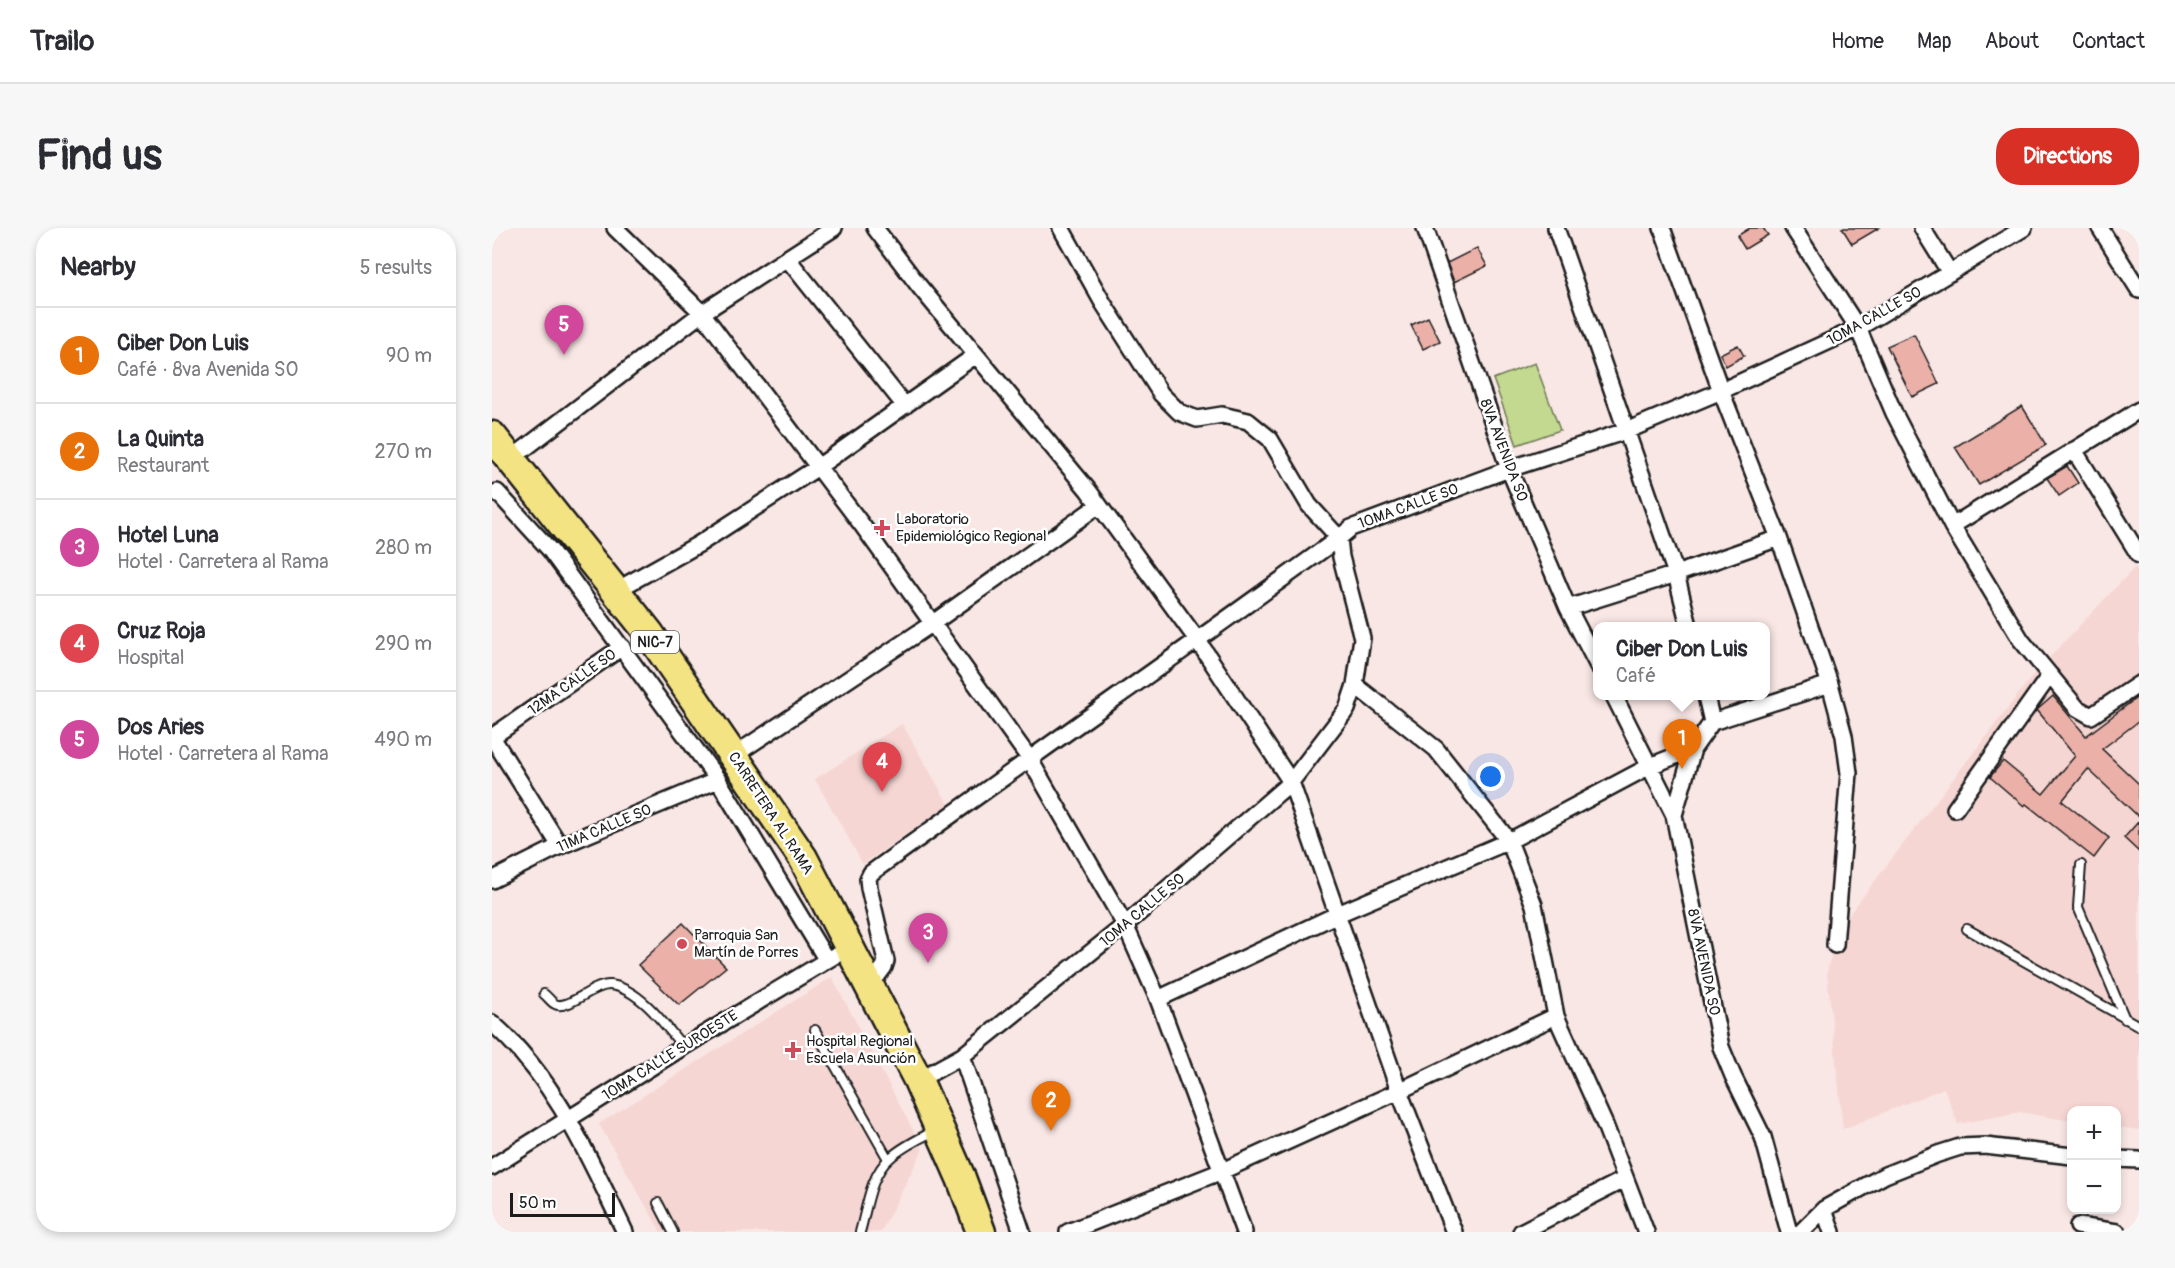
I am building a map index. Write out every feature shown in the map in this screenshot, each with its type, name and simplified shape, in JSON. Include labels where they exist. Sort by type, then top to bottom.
[{"type":"highway","name":"CARRETERA AL RAMA","points":[[492,436],[508,482],[615,591],[649,633],[803,858],[839,954],[869,987],[918,1080],[961,1178],[981,1232]]},
{"type":"street","points":[[615,228],[702,313],[933,623],[1029,758],[1125,925],[1158,999],[1244,1232]]},
{"type":"street","points":[[834,228],[702,313],[508,482],[550,550],[718,780],[839,954]]},
{"type":"street","points":[[875,228],[919,286],[1098,505],[1198,641],[1291,782],[1399,1091],[1455,1232]]},
{"type":"street","points":[[869,987],[886,961],[869,888],[868,879],[871,873],[1340,538],[1309,505],[1270,439],[1248,421],[1222,415],[1197,419],[1179,412],[1161,394],[1103,303],[1062,228]]},
{"type":"street","name":"8VA AVENIDA SO","points":[[1425,228],[1509,469],[1568,608],[1593,656]]},
{"type":"street","points":[[1556,228],[1676,574],[1688,622]]},
{"type":"street","points":[[1662,228],[1721,391],[1779,538],[1830,684],[1844,736],[1849,773],[1835,945]]},
{"type":"street","points":[[1793,228],[1858,328],[1894,413],[1952,526],[2021,640],[2077,708],[2091,716],[2139,684]]},
{"type":"street","points":[[1922,228],[1950,273]]},
{"type":"street","name":"10MA CALLE SO","points":[[918,1080],[962,1056],[1125,925],[1291,782],[1347,709],[1355,685],[1362,638],[1341,557],[1340,538],[1351,528],[1509,469],[1626,431],[1721,391],[1858,328],[2024,228]]},
{"type":"street","points":[[2100,228],[2139,290]]},
{"type":"street","points":[[787,258],[905,406]]},
{"type":"street","points":[[615,591],[699,544],[818,467],[976,355]]},
{"type":"street","points":[[1952,526],[2139,410]]},
{"type":"street","points":[[2074,450],[2139,555]]},
{"type":"street","points":[[733,756],[933,623],[1098,505]]},
{"type":"street","points":[[1568,608],[1779,538]]},
{"type":"street","name":"12MA CALLE SO","points":[[492,737],[621,647]]},
{"type":"street","points":[[1955,809],[2050,675]]},
{"type":"street","points":[[1674,815],[1693,749],[1712,722],[1830,684]]},
{"type":"street","points":[[1355,685],[1436,749],[1509,841],[1534,905],[1556,1016],[1605,1125],[1646,1232]]},
{"type":"street","name":"8VA AVENIDA SO","points":[[1616,700],[1674,815],[1721,1047],[1763,1137],[1789,1232]]},
{"type":"street","points":[[1707,700],[1712,722]]},
{"type":"street","points":[[492,737],[560,846]]},
{"type":"street","points":[[1158,999],[1338,914],[1509,841],[1650,765],[1693,749]]},
{"type":"street","name":"11MA CALLE SO","points":[[492,880],[560,846],[718,780]]},
{"type":"street","name":"10MA CALLE SUROESTE","points":[[492,1167],[683,1047],[839,954]]},
{"type":"street","points":[[1068,1232],[1222,1171],[1399,1091],[1556,1016]]},
{"type":"street","points":[[492,1023],[510,1039],[570,1119],[625,1232]]},
{"type":"street","points":[[962,1056],[1022,1232]]},
{"type":"street","points":[[1801,1232],[1824,1209],[1885,1175],[1960,1147],[1985,1146],[2067,1155]]},
{"type":"street","points":[[2121,1159],[2139,1160]]},
{"type":"street","points":[[1521,1232],[1625,1179]]},
{"type":"street","points":[[1824,1209],[1832,1232]]},
{"type":"street","points":[[2078,1226],[2117,1232]]},
{"type":"lane","points":[[2081,865],[2078,907],[2125,1019]]},
{"type":"lane","points":[[1967,929],[2139,1026]]},
{"type":"lane","points":[[544,994],[554,1003],[564,1005],[598,987],[610,985],[640,1000],[659,1017],[683,1047]]},
{"type":"lane","points":[[815,1030],[888,1159]]},
{"type":"lane","points":[[860,1232],[876,1176],[888,1159],[939,1128]]},
{"type":"lane","points":[[658,1203],[674,1232]]},
{"type":"shaded area","points":[[2135,567],[2139,574],[2139,1130],[2121,1128],[2121,1106],[2067,1106],[2067,1120],[2020,1112],[1958,1124],[1944,1088],[1843,1129],[1827,972],[1838,929],[2033,675]]},
{"type":"shaded area","points":[[902,724],[949,805],[863,864],[815,779]]},
{"type":"shaded area","name":"Hospital Regional Escuela Asunción","points":[[832,977],[923,1149],[881,1232],[661,1232],[599,1124]]},
{"type":"green space","points":[[1535,363],[1560,430],[1517,445],[1493,379]]},
{"type":"building","points":[[1750,228],[1763,228],[1768,235],[1745,249],[1737,236]]},
{"type":"building","points":[[1842,228],[1879,228],[1852,244]]},
{"type":"building","points":[[1477,248],[1487,266],[1454,282],[1447,263]]},
{"type":"building","points":[[1428,317],[1440,341],[1423,349],[1411,325]]},
{"type":"building","points":[[1914,334],[1939,384],[1912,397],[1887,346]]},
{"type":"building","points":[[1738,345],[1744,356],[1726,366],[1720,354]]},
{"type":"building","points":[[2022,406],[2046,445],[1979,485],[1955,447]]},
{"type":"building","points":[[2067,466],[2078,483],[2059,496],[2047,478]]},
{"type":"building","points":[[2053,696],[2086,736],[2139,696],[2139,721],[2102,749],[2139,784],[2139,817],[2088,769],[2062,801],[2109,838],[2094,858],[2026,804],[2024,806],[1990,777],[2003,761],[2043,794],[2075,756],[2037,710]]},
{"type":"building","points":[[2139,821],[2139,852],[2124,838]]},
{"type":"building","name":"Parroquia San Martín de Porres","points":[[683,923],[726,967],[679,1005],[638,965]]},
{"type":"place","name":"Dos Aries","points":[[564,355]]},
{"type":"place","name":"Laboratorio Epidemiológico Regional","points":[[882,528]]},
{"type":"place","name":"Ciber Don Luis","points":[[1682,769]]},
{"type":"place","name":"Cruz Roja","points":[[882,792]]},
{"type":"place","name":"Parroquia San Martín de Porres","points":[[682,944]]},
{"type":"place","name":"Hotel Luna","points":[[928,963]]},
{"type":"place","name":"Hospital Regional Escuela Asunción","points":[[793,1050]]},
{"type":"place","name":"La Quinta","points":[[1051,1131]]}]
